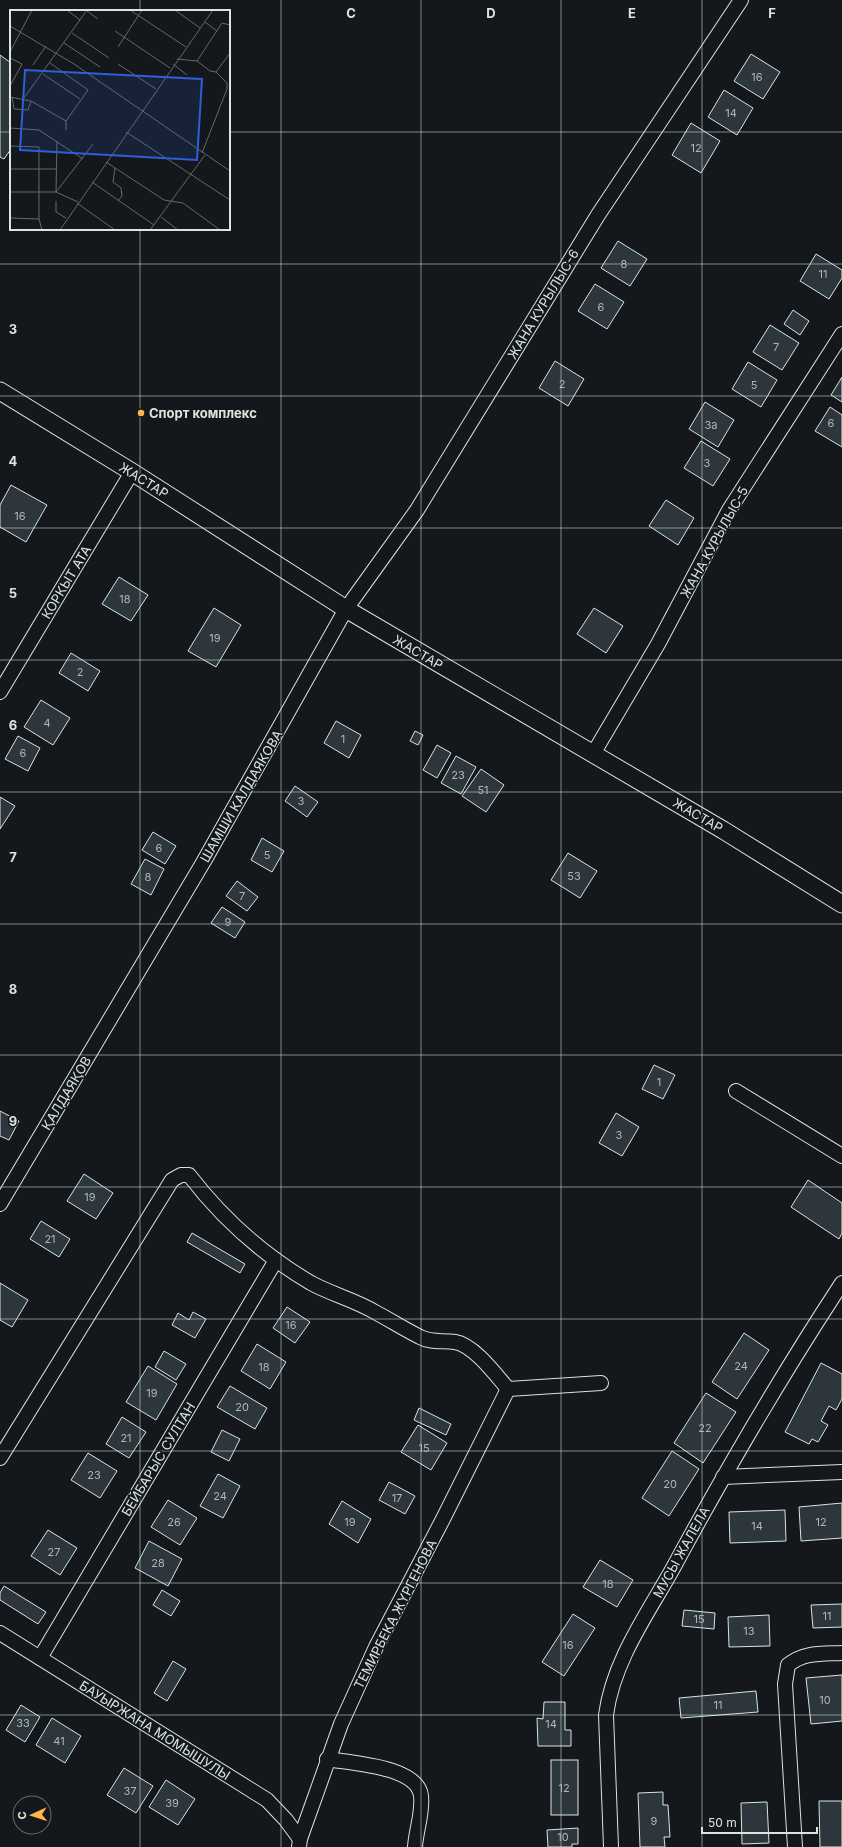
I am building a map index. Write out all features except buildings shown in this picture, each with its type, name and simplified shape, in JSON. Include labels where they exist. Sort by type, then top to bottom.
[{"type":"street","name":"ЖАНА КУРЫЛЫС-6","points":[[346,609],[417,510],[598,215],[741,0]]},
{"type":"street","name":"ЖАНА КУРЫЛЫС-5","points":[[593,754],[658,644],[729,510],[842,334]]},
{"type":"street","name":"ЖАСТАР","points":[[0,391],[132,472],[346,609],[723,830],[842,904]]},
{"type":"street","name":"КОРКЫТ АТА","points":[[0,692],[132,472]]},
{"type":"street","name":"ШАМШИ КАЛДАЯКОВА","points":[[133,981],[204,861],[346,609]]},
{"type":"street","name":"ҚАЛДАЯҚОВ","points":[[0,1204],[133,981]]},
{"type":"street","points":[[736,1091],[842,1156]]},
{"type":"street","points":[[0,1458],[172,1180],[181,1174],[189,1175],[198,1187],[247,1237],[276,1260],[312,1283],[374,1311],[388,1321],[427,1341],[456,1342],[466,1346],[489,1367],[508,1389],[601,1383]]},
{"type":"street","name":"БЕЙБАРЫС СУЛТАН","points":[[40,1658],[276,1260]]},
{"type":"street","name":"МУСЫ ЖАЛЕЛА","points":[[611,1847],[606,1715],[609,1697],[622,1660],[723,1476],[802,1345],[842,1283]]},
{"type":"street","name":"ТЕМИРБЕКА ЖҮРГЕНОВА","points":[[299,1843],[327,1759],[376,1647],[443,1519],[508,1389]]},
{"type":"street","points":[[723,1476],[842,1472]]},
{"type":"street","name":"БАУЫРЖАНА МОМЫШУЛЫ","points":[[0,1633],[267,1800],[286,1820],[299,1843]]},
{"type":"street","points":[[795,1847],[785,1684],[788,1665],[797,1658],[813,1654],[842,1653]]},
{"type":"street","points":[[327,1759],[395,1771],[413,1780],[421,1794],[421,1819],[415,1847]]},
{"type":"place","name":"Спорт комплекс","points":[[141,413]]}]
